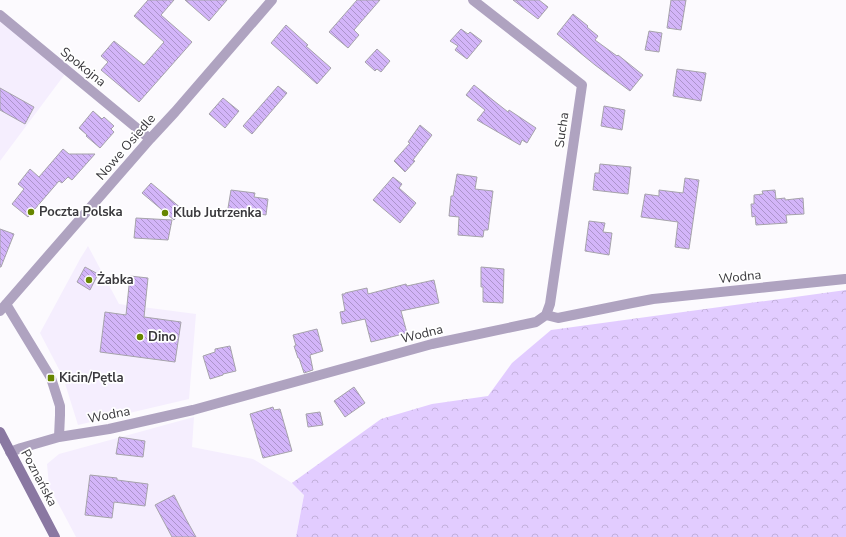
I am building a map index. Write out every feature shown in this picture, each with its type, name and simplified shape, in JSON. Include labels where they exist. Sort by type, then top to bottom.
[{"type":"street","name":"Nowe Osiedle","points":[[3,308],[272,0]]},
{"type":"street","name":"Sucha","points":[[473,0],[582,85],[550,304],[546,315]]},
{"type":"street","name":"Spokojna","points":[[0,15],[150,139]]},
{"type":"street","name":"Wodna","points":[[10,452],[32,444],[59,437],[109,429],[193,410],[432,344],[536,322],[546,315],[558,318],[653,299],[845,279]]},
{"type":"street","points":[[3,308],[51,378],[60,406],[59,437]]},
{"type":"street","name":"Poznańska","points":[[0,432],[55,537]]},
{"type":"shaded area","points":[[0,20],[65,74],[0,161]]},
{"type":"shaded area","points":[[88,246],[119,304],[196,314],[189,399],[78,425],[63,377],[40,333]]},
{"type":"shaded area","points":[[194,417],[192,447],[253,459],[292,483],[304,494],[296,537],[76,537],[49,486],[47,464],[59,454]]},
{"type":"green space","points":[[846,290],[846,537],[296,537],[304,495],[292,483],[381,419],[432,404],[488,396],[512,363],[551,330]]},
{"type":"building","points":[[148,0],[174,0],[161,15],[192,42],[139,102],[101,70],[108,62],[101,56],[114,41],[144,65],[164,42],[134,16]]},
{"type":"building","points":[[185,0],[227,0],[209,21]]},
{"type":"building","points":[[357,0],[380,0],[354,30],[359,35],[348,48],[329,32]]},
{"type":"building","points":[[513,0],[539,0],[548,7],[538,19]]},
{"type":"building","points":[[671,0],[686,0],[681,30],[667,28]]},
{"type":"building","points":[[573,14],[598,36],[595,40],[617,56],[618,55],[643,75],[630,91],[557,34]]},
{"type":"building","points":[[286,25],[308,45],[306,46],[331,68],[317,84],[271,43]]},
{"type":"building","points":[[461,29],[468,34],[470,32],[482,41],[467,59],[455,50],[458,46],[450,41]]},
{"type":"building","points":[[649,31],[662,33],[659,52],[645,50]]},
{"type":"building","points":[[377,49],[390,61],[381,72],[377,69],[375,71],[365,62]]},
{"type":"building","points":[[677,69],[706,73],[701,101],[673,96]]},
{"type":"building","points":[[474,85],[508,112],[509,110],[536,128],[527,143],[522,140],[520,145],[477,120],[485,110],[466,95]]},
{"type":"building","points":[[278,86],[287,93],[252,134],[243,126]]},
{"type":"building","points":[[0,88],[34,107],[25,124],[0,110]]},
{"type":"building","points":[[223,98],[239,111],[225,128],[209,114]]},
{"type":"building","points":[[604,106],[625,110],[622,130],[601,126]]},
{"type":"building","points":[[93,111],[102,119],[104,117],[114,126],[111,129],[114,132],[100,148],[79,128]]},
{"type":"building","points":[[420,125],[432,135],[413,160],[415,161],[405,172],[394,161],[410,143],[408,142]]},
{"type":"building","points":[[63,149],[69,154],[95,154],[72,180],[68,177],[62,183],[59,181],[28,217],[12,204],[24,189],[18,184],[30,169],[39,177]]},
{"type":"building","points":[[600,164],[631,167],[628,194],[593,190],[595,173],[599,173]]},
{"type":"building","points":[[457,174],[477,177],[475,189],[493,191],[488,230],[484,230],[483,237],[458,235],[459,217],[449,216],[451,196],[453,196]]},
{"type":"building","points":[[393,177],[402,184],[399,188],[416,203],[400,223],[373,200]]},
{"type":"building","points":[[685,178],[699,180],[689,249],[675,247],[678,222],[641,217],[645,194],[659,196],[659,190],[683,193]]},
{"type":"building","points":[[151,183],[182,209],[174,220],[142,193]]},
{"type":"building","points":[[231,190],[255,193],[254,197],[268,199],[266,215],[252,213],[252,218],[227,214]]},
{"type":"building","points":[[775,190],[776,199],[785,198],[785,200],[803,198],[804,214],[786,215],[787,223],[756,225],[755,216],[752,217],[751,204],[754,204],[754,195],[763,194],[762,191]]},
{"type":"building","points":[[136,218],[172,220],[168,240],[134,238]]},
{"type":"building","points":[[589,221],[605,223],[603,232],[612,233],[609,255],[585,251]]},
{"type":"building","points":[[0,229],[14,234],[1,267],[0,267]]},
{"type":"building","name":"Żabka","points":[[85,267],[98,274],[90,290],[77,282]]},
{"type":"building","points":[[481,267],[504,269],[503,303],[483,302]]},
{"type":"building","name":"Dino","points":[[130,276],[148,278],[144,317],[181,322],[175,362],[100,352],[105,312],[126,315]]},
{"type":"building","points":[[434,280],[439,303],[401,311],[407,333],[371,342],[365,319],[342,324],[340,312],[345,311],[342,294],[367,288],[368,294],[406,284],[407,286]]},
{"type":"building","points":[[317,329],[323,351],[310,355],[313,370],[304,373],[294,346],[296,346],[293,335]]},
{"type":"building","points":[[230,346],[236,371],[210,379],[203,356],[215,352],[215,349]]},
{"type":"building","points":[[354,387],[365,403],[345,417],[334,401]]},
{"type":"building","points":[[273,407],[274,410],[280,409],[292,451],[263,458],[250,414]]},
{"type":"building","points":[[320,412],[323,425],[308,427],[306,414]]},
{"type":"building","points":[[119,437],[145,441],[143,457],[116,454]]},
{"type":"building","points":[[90,475],[148,484],[145,506],[114,502],[112,518],[85,515]]},
{"type":"building","points":[[174,495],[196,537],[172,537],[155,505]]},
{"type":"place","name":"Poczta Polska","points":[[31,212]]},
{"type":"place","name":"Klub Jutrzenka","points":[[165,213]]},
{"type":"place","name":"Żabka","points":[[89,280]]},
{"type":"place","name":"Dino","points":[[140,337]]},
{"type":"place","name":"Kicin/Pętla","points":[[51,378]]}]
